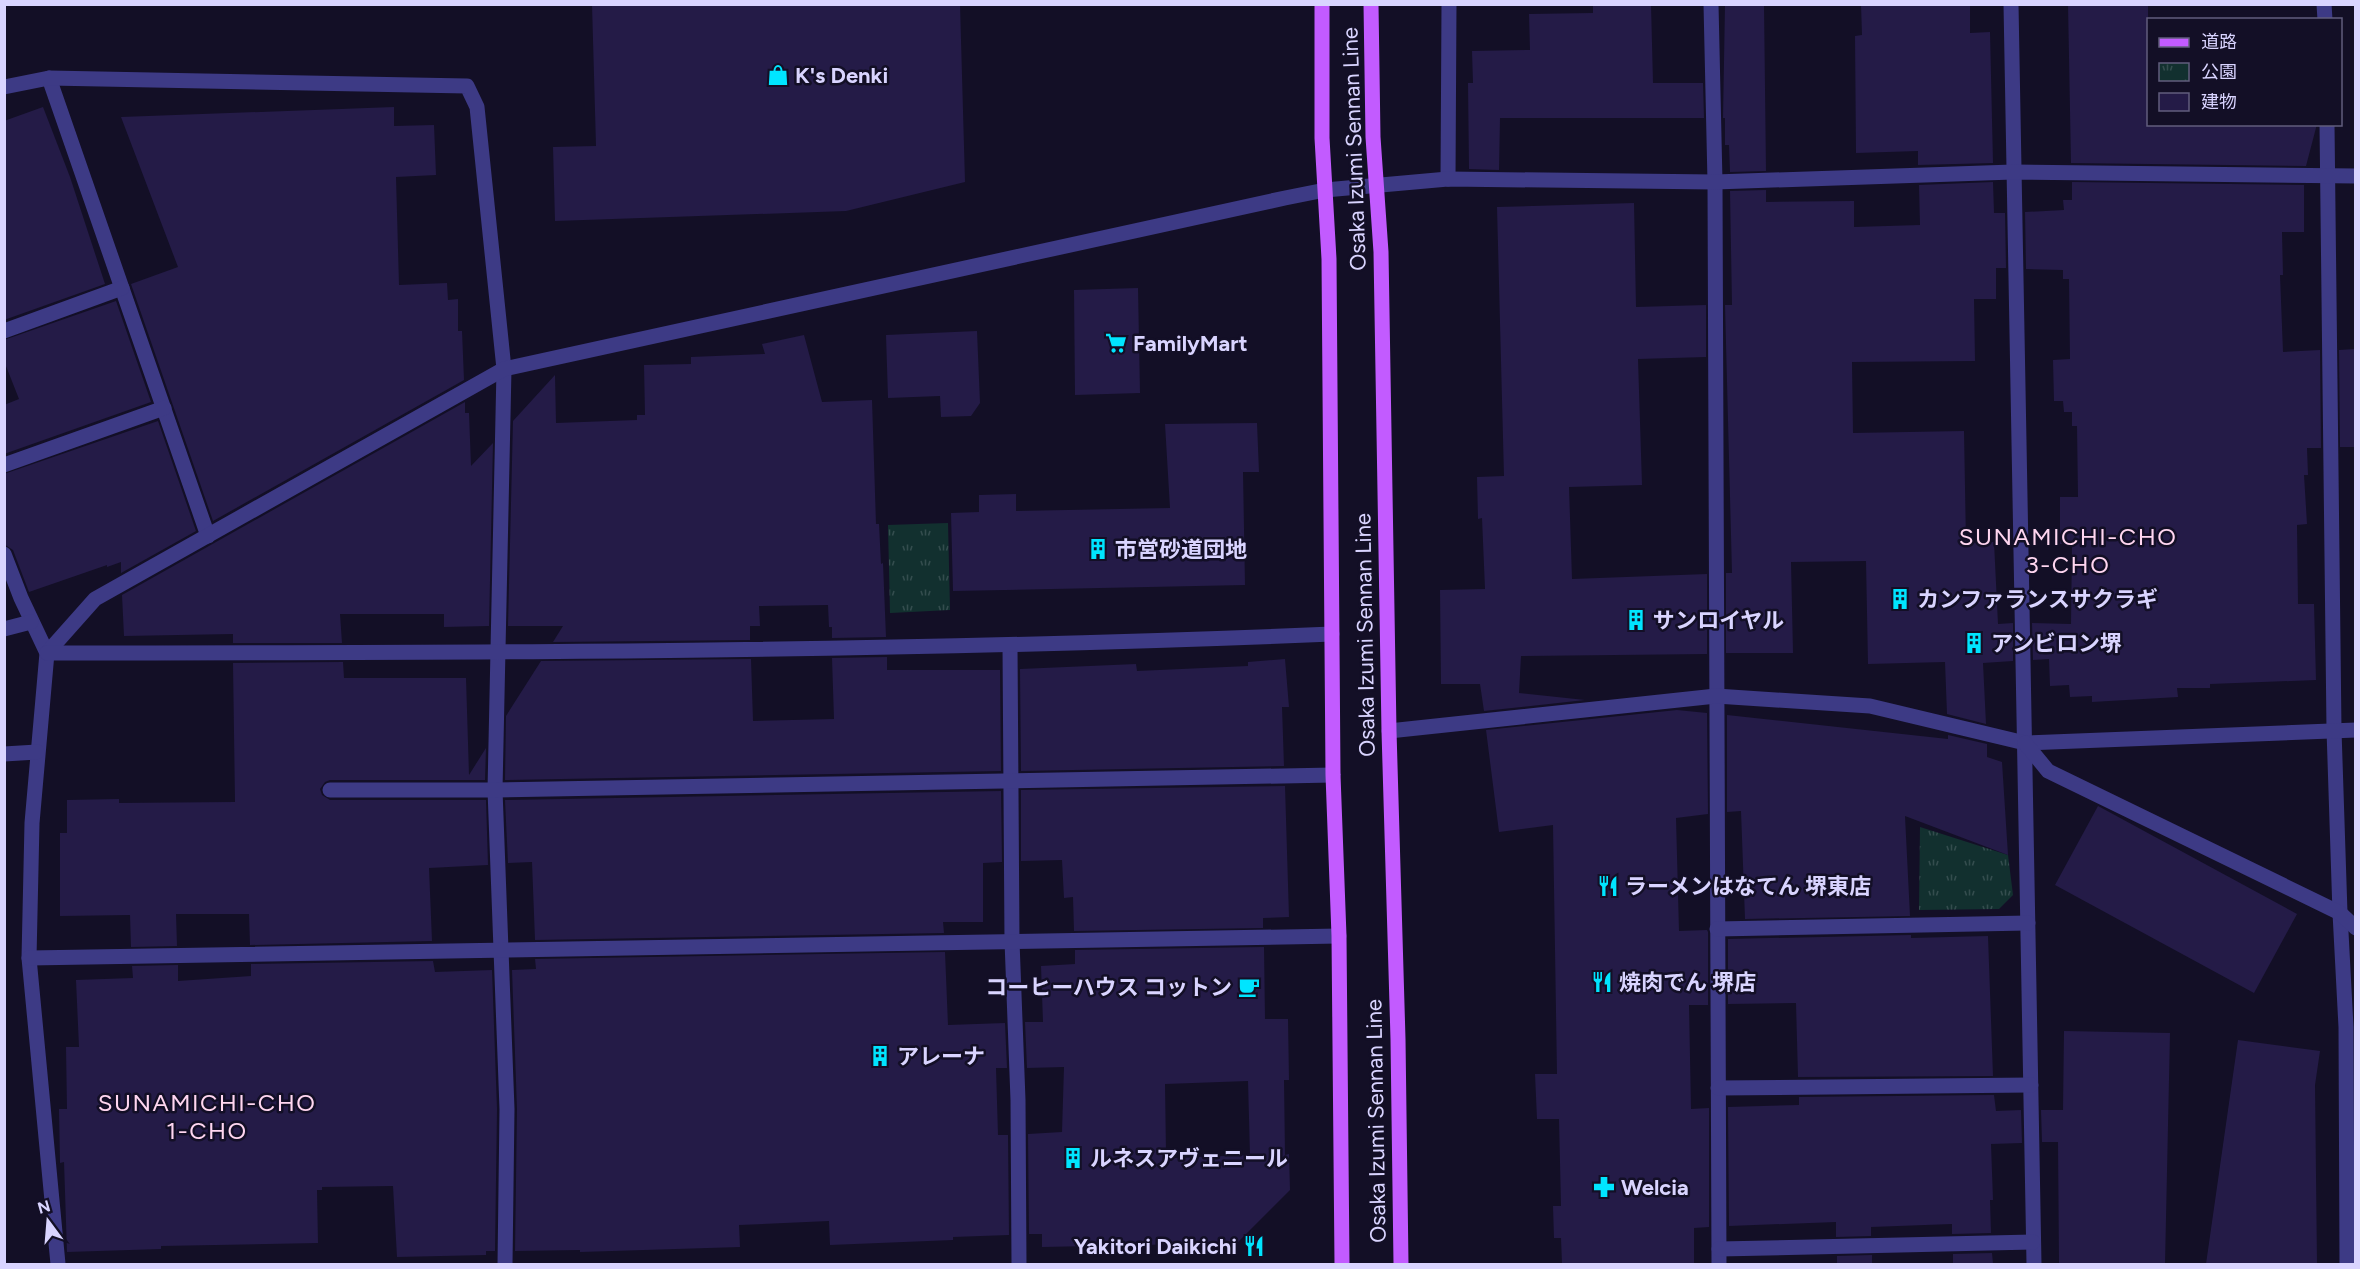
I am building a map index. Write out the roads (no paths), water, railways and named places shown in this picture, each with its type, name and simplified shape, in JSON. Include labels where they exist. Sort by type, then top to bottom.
[{"type":"main road","name":"Osaka Izumi Sennan Line","points":[[1322,4],[1322,138],[1329,258],[1333,775],[1339,936],[1342,1264]]},
{"type":"main road","name":"Osaka Izumi Sennan Line","points":[[1371,4],[1373,137],[1381,252],[1401,1264]]},
{"type":"street","points":[[1448,179],[1449,4]]},
{"type":"street","points":[[1711,4],[1715,182],[1719,1257],[2033,1242]]},
{"type":"street","points":[[2011,4],[2034,1264]]},
{"type":"street","points":[[49,78],[208,536]]},
{"type":"street","points":[[4,87],[49,78],[467,86],[477,107],[504,369],[495,790],[507,1109],[505,1264]]},
{"type":"street","points":[[2327,126],[2334,730],[2340,913],[2351,1032],[2347,1264]]},
{"type":"street","points":[[47,653],[95,599],[504,369],[1325,190],[1448,179],[1715,182],[2013,172],[2355,176]]},
{"type":"street","points":[[4,331],[122,288]]},
{"type":"street","points":[[4,465],[164,408]]},
{"type":"street","points":[[4,554],[31,622],[47,653],[32,823],[29,958],[58,1264]]},
{"type":"street","points":[[4,629],[31,622]]},
{"type":"street","points":[[47,653],[497,653],[1011,646],[1332,634]]},
{"type":"street","points":[[1011,646],[1012,941],[1018,1101],[1019,1264]]},
{"type":"street","points":[[1389,731],[1716,696],[1870,706],[2025,743],[2355,730]]},
{"type":"street","points":[[2025,743],[2048,771],[2340,913],[2355,928]]},
{"type":"street","points":[[4,754],[37,752]]},
{"type":"street","points":[[330,790],[495,790],[1333,775]]},
{"type":"street","points":[[1717,929],[2028,923]]},
{"type":"street","points":[[29,958],[1339,936]]},
{"type":"street","points":[[1718,1088],[2031,1085]]},
{"type":"place","name":"K's Denki","points":[[778,75]]},
{"type":"place","name":"FamilyMart","points":[[1116,343]]},
{"type":"place","name":"市営砂道団地","points":[[1098,549]]},
{"type":"place","name":"カンファランスサクラギ","points":[[1900,599]]},
{"type":"place","name":"サンロイヤル","points":[[1636,620]]},
{"type":"place","name":"アンビロン堺","points":[[1974,643]]},
{"type":"place","name":"ラーメンはなてん 堺東店","points":[[1608,886]]},
{"type":"place","name":"焼肉でん 堺店","points":[[1602,982]]},
{"type":"place","name":"コーヒーハウス コットン","points":[[1249,987]]},
{"type":"place","name":"アレーナ","points":[[880,1056]]},
{"type":"place","name":"ルネスアヴェニール","points":[[1073,1158]]},
{"type":"place","name":"Welcia","points":[[1604,1187]]},
{"type":"place","name":"Yakitori Daikichi","points":[[1254,1246]]},
{"type":"district","name":"SUNAMICHI-CHO 3-CHO","points":[[2068,550]]},
{"type":"district","name":"SUNAMICHI-CHO 1-CHO","points":[[207,1116]]}]
